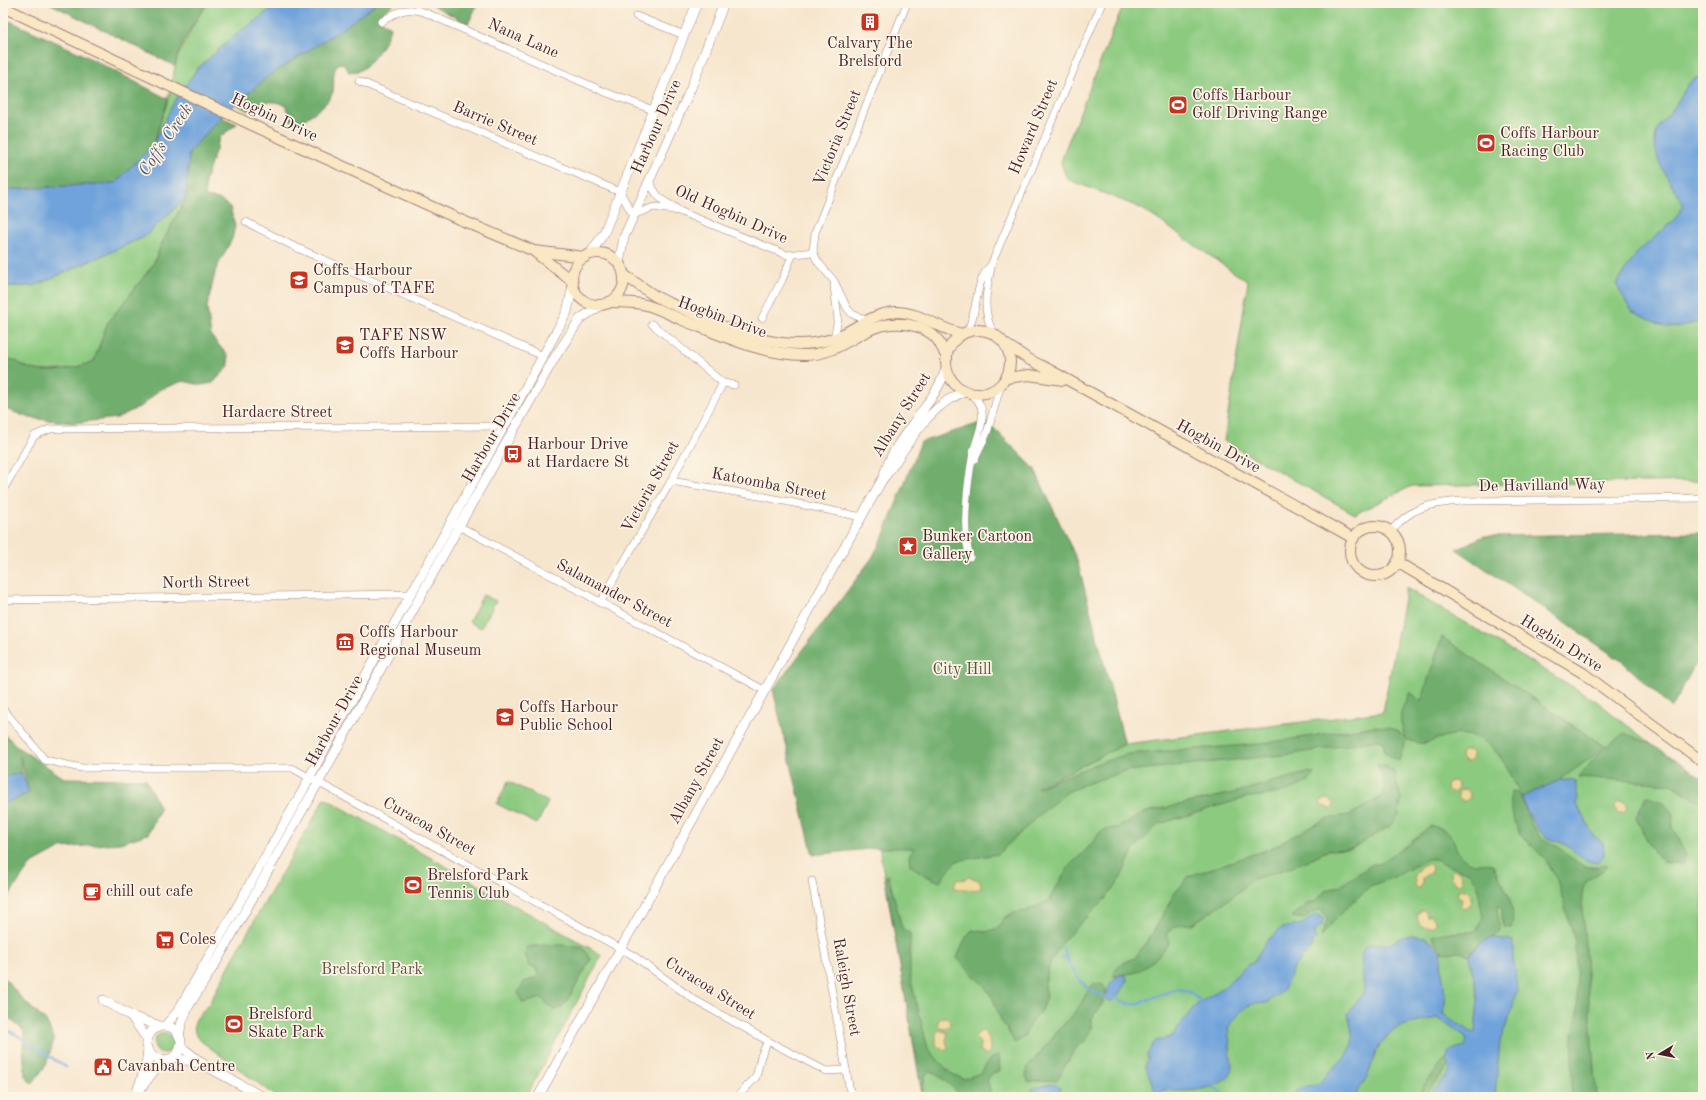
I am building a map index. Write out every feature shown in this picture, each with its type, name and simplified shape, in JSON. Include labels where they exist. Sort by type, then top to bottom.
[{"type":"main road","name":"Hogbin Drive","points":[[3,7],[371,180],[534,251],[573,284]]},
{"type":"main road","name":"Hogbin Drive","points":[[534,251],[587,256]]},
{"type":"main road","points":[[606,254],[619,263],[624,275],[624,283],[621,291],[605,303],[587,302],[581,298],[573,284],[575,267],[587,256],[606,254]]},
{"type":"main road","name":"Hogbin Drive","points":[[624,275],[667,302],[754,337],[776,342],[804,344],[834,338],[866,320],[884,314],[905,313],[926,319],[944,330],[964,333]]},
{"type":"main road","name":"Hogbin Drive","points":[[605,303],[626,302],[650,306],[740,344],[773,352],[792,354],[825,353],[846,345],[875,328],[886,325],[906,324],[926,331],[936,338],[947,362]]},
{"type":"main road","points":[[981,330],[995,335],[1005,344],[1010,361],[1003,381],[992,390],[982,393],[969,392],[954,382],[947,362],[949,349],[954,341],[964,333],[981,330]]},
{"type":"main road","name":"Hogbin Drive","points":[[1005,344],[1068,381],[1353,538]]},
{"type":"main road","name":"Hogbin Drive","points":[[1003,381],[1028,376],[1068,381]]},
{"type":"main road","points":[[1370,526],[1378,526],[1390,532],[1398,541],[1400,550],[1397,562],[1389,572],[1381,576],[1365,575],[1358,570],[1350,557],[1350,549],[1353,538],[1362,529],[1370,526]]},
{"type":"main road","name":"Hogbin Drive","points":[[1397,562],[1583,673],[1703,762]]},
{"type":"street","name":"Harbour Drive","points":[[587,256],[604,233],[697,3]]},
{"type":"street","name":"Harbour Drive","points":[[619,263],[622,242],[691,88],[724,3]]},
{"type":"street","name":"Victoria Street","points":[[813,252],[815,233],[907,3]]},
{"type":"street","name":"Howard Street","points":[[964,333],[973,316],[981,280],[992,263],[1102,3]]},
{"type":"street","name":"Nana Lane","points":[[381,22],[397,12],[412,8],[605,92],[653,110]]},
{"type":"street","points":[[636,16],[684,35]]},
{"type":"street","name":"Barrie Street","points":[[359,81],[620,192]]},
{"type":"street","name":"Old Hogbin Drive","points":[[648,182],[654,186],[656,194],[662,200],[675,206],[679,211],[792,256],[813,252]]},
{"type":"street","points":[[620,192],[633,215],[654,207],[679,211]]},
{"type":"street","points":[[246,222],[300,249],[543,356]]},
{"type":"street","points":[[813,252],[818,262],[834,281],[847,308],[852,314],[866,320]]},
{"type":"street","points":[[762,318],[782,280],[792,256]]},
{"type":"street","name":"Howard Street","points":[[992,263],[986,297],[986,308],[989,324],[995,335]]},
{"type":"street","points":[[834,281],[838,319],[834,338]]},
{"type":"street","name":"Harbour Drive","points":[[180,1041],[181,1025],[188,1007],[222,953],[318,782],[455,524],[505,426],[567,312],[573,284]]},
{"type":"street","name":"Harbour Drive","points":[[163,1026],[178,1011],[310,777],[410,594],[455,524],[568,335],[580,319],[605,303]]},
{"type":"street","points":[[652,324],[723,383],[734,385]]},
{"type":"street","name":"Albany Street","points":[[882,480],[888,462],[909,426],[934,396],[947,362]]},
{"type":"street","points":[[972,464],[987,433],[1003,381]]},
{"type":"street","name":"Victoria Street","points":[[600,603],[671,481],[723,383]]},
{"type":"street","points":[[969,392],[977,399],[982,412],[982,420],[972,464],[967,505],[966,539],[970,557]]},
{"type":"street","name":"Albany Street","points":[[538,1097],[882,480],[918,429],[932,414],[951,397],[969,392]]},
{"type":"street","name":"Hardacre Street","points":[[3,490],[34,436],[50,429],[505,426]]},
{"type":"street","name":"Katoomba Street","points":[[671,481],[765,497],[862,517]]},
{"type":"street","name":"De Havilland Way","points":[[1390,532],[1402,519],[1416,510],[1434,503],[1463,501],[1703,498]]},
{"type":"street","name":"Salamander Street","points":[[455,524],[764,690]]},
{"type":"street","name":"North Street","points":[[3,600],[410,594]]},
{"type":"street","name":"Curacoa Street","points":[[3,709],[45,760],[81,768],[292,768],[621,949],[693,999],[768,1041],[826,1071],[846,1070]]},
{"type":"street","name":"Raleigh Street","points":[[812,881],[851,1097]]},
{"type":"street","points":[[103,1000],[131,1016],[174,1029],[180,1041],[206,1066]]},
{"type":"street","points":[[131,1016],[147,1040],[148,1049],[146,1066],[135,1096]]},
{"type":"street","points":[[147,1040],[152,1031],[163,1026]]},
{"type":"street","points":[[173,1057],[180,1041]]},
{"type":"street","points":[[737,1097],[756,1077],[760,1056],[768,1041]]},
{"type":"street","points":[[148,1049],[154,1056],[163,1060]]},
{"type":"street","points":[[135,1096],[163,1060],[173,1057],[206,1066],[263,1097]]},
{"type":"green space","points":[[49,3],[208,3],[184,41],[175,66]]},
{"type":"green space","points":[[208,3],[279,3],[232,38],[196,70],[153,145],[168,99],[177,58],[198,16]]},
{"type":"green space","points":[[377,3],[395,3],[382,13],[379,19],[390,27],[383,45],[368,64],[359,71],[349,72],[344,64],[339,63],[334,72],[333,92],[325,104],[316,111],[299,123],[291,121],[286,106],[277,102],[262,103],[248,111],[236,104],[267,77],[342,29]]},
{"type":"green space","points":[[429,3],[478,3],[468,24]]},
{"type":"green space","name":"Coffs Harbour Racing Club","points":[[1124,3],[1703,3],[1703,481],[1412,486],[1355,514],[1224,441],[1248,282],[1141,208],[1067,179],[1061,163],[1064,152]]},
{"type":"green space","points":[[3,18],[80,53],[168,99],[153,145],[115,183],[3,190]]},
{"type":"green space","points":[[221,117],[237,124],[220,137],[205,181],[205,197],[219,199],[230,207],[235,226],[232,239],[216,269],[207,307],[211,336],[228,356],[229,366],[213,383],[201,385],[183,381],[159,390],[143,405],[117,418],[73,423],[30,418],[3,408],[3,359],[12,360],[29,368],[44,371],[70,369],[94,361],[107,324],[153,265],[162,243],[186,198],[189,152]]},
{"type":"green space","points":[[186,198],[162,243],[153,265],[107,324],[94,361],[71,369],[45,371],[29,368],[12,360],[3,359],[3,286],[34,286],[144,237]]},
{"type":"green space","name":"City Hill","points":[[987,421],[1034,468],[1077,560],[1125,744],[1037,788],[1096,764],[1128,754],[1260,744],[1375,726],[1392,728],[1405,738],[1401,724],[1402,711],[1410,692],[1421,701],[1442,637],[1605,747],[1625,733],[1655,746],[1703,778],[1703,803],[1670,784],[1578,777],[1603,749],[1560,780],[1522,797],[1520,795],[1530,822],[1540,837],[1560,848],[1568,856],[1585,867],[1598,867],[1606,864],[1607,867],[1588,880],[1582,893],[1596,1097],[1569,1097],[1572,1090],[1573,1033],[1578,1013],[1575,941],[1557,880],[1546,860],[1520,834],[1514,821],[1510,800],[1511,791],[1519,792],[1508,768],[1493,749],[1484,741],[1474,736],[1447,736],[1427,743],[1418,743],[1406,739],[1399,761],[1385,753],[1383,742],[1378,740],[1293,754],[1126,771],[1067,792],[1046,809],[998,854],[956,861],[940,882],[926,876],[910,865],[909,856],[914,848],[878,848],[813,855],[773,690],[872,558],[882,539],[921,442]]},
{"type":"green space","points":[[1703,533],[1703,649],[1672,708],[1623,662],[1456,549],[1484,536]]},
{"type":"green space","points":[[1406,588],[1595,700],[1703,785],[1703,1097],[923,1097],[879,846],[901,833],[1125,744],[1383,712]]},
{"type":"green space","points":[[483,595],[496,601],[481,628],[469,622]]},
{"type":"green space","points":[[3,733],[19,748],[64,778],[146,779],[160,809],[148,834],[120,843],[61,848],[30,865],[8,897],[3,917],[3,804],[29,793],[20,756],[22,773],[3,777]]},
{"type":"green space","points":[[1377,764],[1387,767],[1393,771],[1401,797],[1399,815],[1390,826],[1351,849],[1329,850],[1292,867],[1251,880],[1235,895],[1191,925],[1180,925],[1169,931],[1166,934],[1169,943],[1146,966],[1133,973],[1114,977],[1113,973],[1120,965],[1135,958],[1152,934],[1175,893],[1189,876],[1269,849],[1328,818],[1350,815],[1383,796],[1385,786]]},
{"type":"green space","points":[[1310,772],[1315,775],[1302,785],[1293,789],[1275,794],[1248,797],[1159,824],[1134,849],[1119,881],[1105,899],[1064,940],[1049,966],[1044,987],[1046,998],[1040,1012],[1031,1022],[1024,1037],[1015,1043],[1001,1020],[992,997],[985,987],[957,958],[966,937],[972,930],[986,932],[998,928],[1004,918],[1013,913],[1027,911],[1048,901],[1070,865],[1088,848],[1101,831],[1119,827],[1146,812],[1229,794]]},
{"type":"green space","points":[[508,781],[548,802],[537,824],[497,804]]},
{"type":"green space","points":[[1646,796],[1663,802],[1673,814],[1672,829],[1679,838],[1686,856],[1682,864],[1663,861],[1656,854],[1648,841],[1636,817]]},
{"type":"green space","name":"Brelsford Park","points":[[325,798],[602,955],[526,1097],[277,1097],[201,1041],[195,1033],[194,1026],[196,1019],[209,1004],[241,944]]},
{"type":"green space","points":[[1430,826],[1445,830],[1452,839],[1460,855],[1468,862],[1475,864],[1492,864],[1508,894],[1511,903],[1513,920],[1511,928],[1504,927],[1502,908],[1498,906],[1497,910],[1500,930],[1494,937],[1478,944],[1469,955],[1462,952],[1444,953],[1435,942],[1433,936],[1443,933],[1476,931],[1483,917],[1477,884],[1470,873],[1443,864],[1436,859],[1428,859],[1394,877],[1370,886],[1336,918],[1321,937],[1326,922],[1326,916],[1320,909],[1311,913],[1304,919],[1292,917],[1305,905],[1316,901],[1325,891],[1340,886],[1371,865],[1383,861],[1409,844]]},
{"type":"green space","points":[[888,874],[902,928],[910,933],[910,977],[928,1049],[950,1073],[964,1079],[981,1073],[989,1060],[999,1056],[1000,1071],[993,1073],[987,1079],[992,1097],[963,1097],[942,1078],[930,1071],[925,1076],[922,1094],[885,878]]},
{"type":"green space","points":[[563,945],[583,948],[591,959],[569,998],[560,1009],[553,1010],[542,998],[523,1003],[518,993],[524,982],[538,977],[536,968],[529,966],[525,954],[528,947]]},
{"type":"green space","points":[[3,976],[23,1000],[47,1022],[54,1040],[46,1065],[32,1084],[25,1076],[23,1048],[24,1031],[3,1013]]},
{"type":"green space","points":[[1094,983],[1104,985],[1106,990],[1104,1001],[1092,1018],[1092,1029],[1086,1040],[1075,1049],[1057,1080],[1028,1082],[1026,1075],[1028,1067],[1081,1004],[1087,992]]},
{"type":"green space","points":[[164,1033],[171,1036],[174,1043],[171,1050],[164,1053],[157,1050],[154,1043],[157,1036]]},
{"type":"green space","points":[[1449,1059],[1446,1070],[1432,1087],[1427,1097],[1415,1097],[1444,1060]]},
{"type":"sand","points":[[1467,750],[1471,752],[1473,756],[1471,760],[1467,762],[1463,760],[1461,756],[1463,752]]},
{"type":"sand","points":[[1452,781],[1456,783],[1458,787],[1456,791],[1452,793],[1448,791],[1446,787],[1448,783]]},
{"type":"sand","points":[[1464,789],[1468,791],[1470,795],[1468,799],[1464,801],[1460,799],[1458,795],[1460,791]]},
{"type":"sand","points":[[1328,799],[1334,804],[1332,810],[1320,804],[1322,800]]},
{"type":"sand","points":[[1619,801],[1623,801],[1627,807],[1623,813],[1619,813],[1615,809],[1615,805]]},
{"type":"sand","points":[[1428,863],[1432,867],[1431,872],[1422,878],[1423,883],[1420,888],[1416,888],[1414,875],[1421,866]]},
{"type":"sand","points":[[1454,870],[1458,871],[1461,875],[1462,881],[1460,884],[1456,884],[1451,878],[1450,874]]},
{"type":"sand","points":[[968,877],[979,880],[981,886],[980,889],[954,888],[956,880],[965,879]]},
{"type":"sand","points":[[1459,890],[1469,890],[1472,902],[1469,907],[1465,909],[1460,907],[1462,900],[1457,894]]},
{"type":"sand","points":[[1421,910],[1426,911],[1427,917],[1430,915],[1434,918],[1435,923],[1432,927],[1423,927],[1419,923],[1417,915]]},
{"type":"sand","points":[[944,1017],[948,1019],[950,1023],[948,1027],[944,1029],[940,1027],[938,1023],[940,1019]]},
{"type":"sand","points":[[939,1030],[948,1033],[946,1041],[948,1048],[944,1051],[936,1045],[936,1033]]},
{"type":"sand","points":[[983,1031],[987,1035],[990,1043],[990,1052],[986,1055],[979,1051],[980,1043],[975,1037],[979,1032]]},
{"type":"water","name":"Coffs Creek","points":[[279,3],[377,3],[342,29],[267,77],[219,119],[189,152],[186,198],[144,237],[34,286],[3,286],[3,190],[115,183],[153,145],[174,102],[196,70],[232,38]]},
{"type":"water","points":[[1703,75],[1703,320],[1681,327],[1666,327],[1631,311],[1616,284],[1637,253],[1673,221],[1684,206],[1658,159],[1655,149],[1655,139],[1658,128],[1675,106],[1690,82],[1693,79]]},
{"type":"water","points":[[22,773],[29,793],[3,804],[3,777]]},
{"type":"water","points":[[1560,780],[1571,780],[1575,782],[1578,797],[1576,805],[1585,818],[1593,836],[1603,842],[1604,855],[1598,863],[1583,859],[1566,845],[1546,837],[1534,824],[1528,813],[1522,797]]},
{"type":"water","points":[[1316,914],[1323,917],[1322,926],[1315,931],[1315,936],[1317,938],[1313,941],[1312,948],[1293,967],[1284,990],[1267,1003],[1254,1004],[1244,1009],[1228,1028],[1232,1066],[1230,1076],[1215,1085],[1206,1088],[1188,1091],[1162,1090],[1157,1097],[1153,1097],[1155,1091],[1145,1065],[1148,1059],[1147,1055],[1155,1041],[1171,1037],[1195,1006],[1225,986],[1247,965],[1253,963],[1267,940],[1276,934],[1278,930],[1302,924]]},
{"type":"water","points":[[1411,935],[1426,937],[1442,952],[1441,968],[1445,990],[1445,1005],[1443,1014],[1473,1033],[1475,1032],[1478,999],[1469,955],[1480,944],[1488,939],[1498,938],[1513,941],[1513,961],[1516,972],[1517,990],[1511,1013],[1500,1041],[1495,1097],[1430,1097],[1449,1072],[1447,1055],[1449,1051],[1465,1046],[1467,1041],[1465,1036],[1437,1018],[1400,1026],[1388,1035],[1376,1051],[1369,1073],[1355,1097],[1290,1097],[1291,1094],[1301,1088],[1320,1083],[1345,1057],[1351,1048],[1352,1035],[1348,1014],[1364,991],[1361,955],[1364,948],[1370,944],[1390,944],[1402,937]]},
{"type":"water","points":[[1120,975],[1126,975],[1127,980],[1119,994],[1110,1002],[1107,999],[1108,989],[1112,982]]},
{"type":"water","points":[[1054,1083],[1060,1088],[1060,1097],[1030,1097],[1032,1089]]},
{"type":"waterway","points":[[1063,947],[1069,964],[1078,979],[1091,990],[1108,997]]},
{"type":"waterway","points":[[1060,958],[1067,959]]},
{"type":"waterway","points":[[1113,997],[1129,1004],[1139,1003],[1176,989],[1188,991],[1202,1002]]},
{"type":"waterway","points":[[3,1029],[15,1034],[66,1067]]},
{"type":"waterway","points":[[1213,1087],[1228,1097]]},
{"type":"place","name":"Calvary The Brelsford","points":[[870,22]]},
{"type":"place","name":"Coffs Harbour Golf Driving Range","points":[[1178,105]]},
{"type":"place","name":"Coffs Harbour Racing Club","points":[[1486,143]]},
{"type":"place","name":"Coffs Harbour Campus of TAFE","points":[[299,280]]},
{"type":"place","name":"TAFE NSW Coffs Harbour","points":[[345,345]]},
{"type":"place","name":"Harbour Drive at Hardacre St","points":[[513,454]]},
{"type":"place","name":"Bunker Cartoon Gallery","points":[[908,546]]},
{"type":"place","name":"Coffs Harbour Regional Museum","points":[[345,642]]},
{"type":"place","name":"Coffs Harbour Public School","points":[[505,717]]},
{"type":"place","name":"Brelsford Park Tennis Club","points":[[413,885]]},
{"type":"place","name":"chill out cafe","points":[[92,892]]},
{"type":"place","name":"Coles","points":[[165,940]]},
{"type":"place","name":"Brelsford Skate Park","points":[[234,1024]]},
{"type":"place","name":"Cavanbah Centre","points":[[103,1067]]}]
